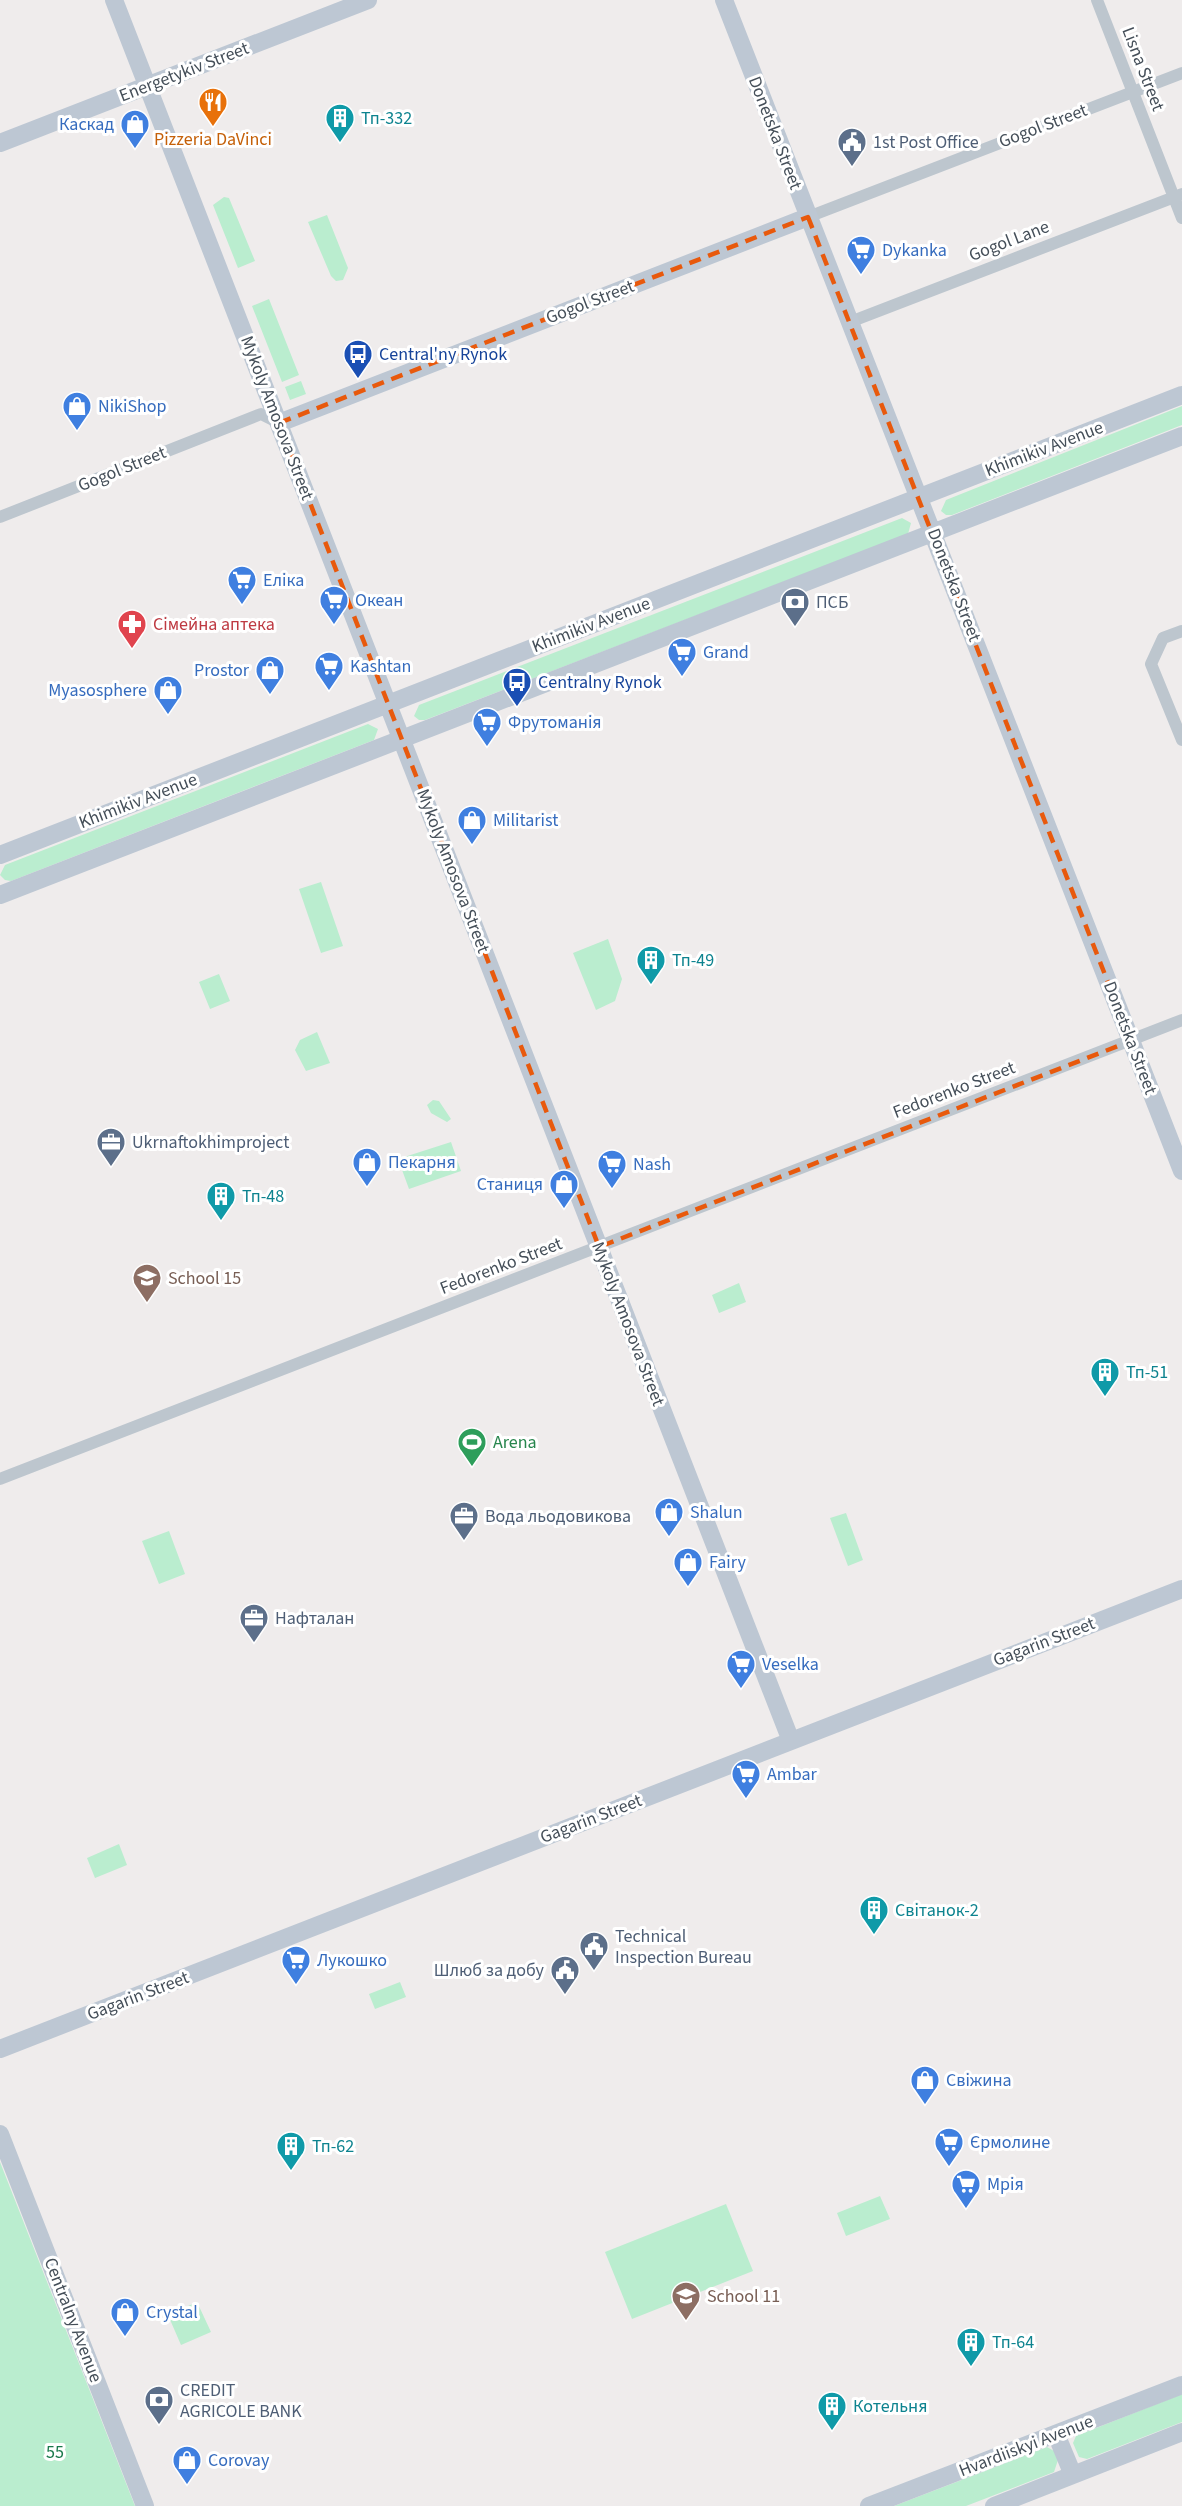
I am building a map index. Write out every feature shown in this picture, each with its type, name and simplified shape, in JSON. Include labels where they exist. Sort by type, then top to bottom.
[{"type":"street","name":"Mykoly Amosova Street","points":[[114,0],[791,1741]]},
{"type":"street","name":"Energetykiv Street","points":[[0,143],[368,0]]},
{"type":"street","name":"Donetska Street","points":[[724,0],[1182,1171]]},
{"type":"street","name":"Lisna Street","points":[[1097,0],[1133,92],[1178,196],[1182,218]]},
{"type":"street","name":"Gogol Street","points":[[0,517],[261,414],[279,423],[1182,73]]},
{"type":"street","name":"Gogol Lane","points":[[850,322],[1178,196]]},
{"type":"street","name":"Khimikiv Avenue","points":[[0,855],[1182,395]]},
{"type":"street","name":"Khimikiv Avenue","points":[[0,895],[1182,436]]},
{"type":"street","points":[[1182,631],[1163,638],[1151,664],[1182,740]]},
{"type":"street","name":"Fedorenko Street","points":[[0,1479],[1182,1020]]},
{"type":"street","name":"Gagarin Street","points":[[0,2049],[1182,1589]]},
{"type":"street","name":"Centralny Avenue","points":[[0,2134],[145,2506]]},
{"type":"street","name":"Hvardiiskyi Avenue","points":[[869,2506],[1182,2385]]},
{"type":"street","points":[[994,2506],[1182,2432]]},
{"type":"street","points":[[1056,2434],[1073,2475]]},
{"type":"highlighted area","points":[[808,217],[1131,1041],[599,1247],[279,423]]},
{"type":"green space","points":[[224,197],[229,198],[255,261],[238,268],[213,205]]},
{"type":"green space","points":[[327,215],[348,268],[343,280],[336,281],[331,276],[308,222]]},
{"type":"green space","points":[[269,299],[299,375],[282,382],[252,306]]},
{"type":"green space","points":[[301,381],[306,394],[290,400],[285,387]]},
{"type":"green space","points":[[1182,406],[1182,425],[952,515],[946,515],[941,511],[946,500]]},
{"type":"green space","points":[[902,518],[911,523],[908,534],[425,720],[419,720],[414,716],[419,705]]},
{"type":"green space","points":[[368,724],[378,729],[374,740],[11,881],[5,880],[0,875],[5,865]]},
{"type":"green space","points":[[321,882],[343,946],[321,953],[299,889]]},
{"type":"green space","points":[[608,939],[622,979],[615,1001],[596,1010],[573,953]]},
{"type":"green space","points":[[219,974],[230,1001],[210,1009],[199,982]]},
{"type":"green space","points":[[317,1032],[330,1063],[306,1071],[295,1050],[300,1040]]},
{"type":"green space","points":[[433,1100],[439,1101],[451,1119],[447,1122],[431,1113],[427,1105]]},
{"type":"green space","points":[[451,1142],[461,1171],[409,1189],[398,1159]]},
{"type":"green space","points":[[739,1283],[746,1302],[719,1313],[712,1295]]},
{"type":"green space","points":[[846,1513],[863,1560],[848,1566],[830,1518]]},
{"type":"green space","points":[[169,1531],[185,1574],[159,1584],[142,1541]]},
{"type":"green space","points":[[119,1844],[127,1865],[95,1878],[87,1858]]},
{"type":"green space","points":[[400,1982],[406,1997],[375,2009],[369,1994]]},
{"type":"green space","name":"55","points":[[0,2162],[135,2506],[0,2506]]},
{"type":"green space","points":[[880,2196],[890,2219],[846,2236],[837,2213]]},
{"type":"green space","points":[[726,2204],[753,2271],[632,2319],[605,2252]]},
{"type":"green space","points":[[197,2302],[211,2332],[181,2345],[168,2315]]},
{"type":"green space","points":[[1182,2394],[1182,2422],[1087,2459],[1079,2457],[1073,2443],[1076,2436]]},
{"type":"green space","points":[[1047,2447],[1054,2451],[1058,2460],[1054,2472],[966,2506],[894,2506]]},
{"type":"place","name":"Pizzeria DaVinci","points":[[213,128]]},
{"type":"place","name":"Тп-332","points":[[340,144]]},
{"type":"place","name":"Каскад","points":[[135,150]]},
{"type":"place","name":"1st Post Office","points":[[852,168]]},
{"type":"place","name":"Dykanka","points":[[861,276]]},
{"type":"place","name":"Central'ny Rynok","points":[[358,380]]},
{"type":"place","name":"NikiShop","points":[[77,432]]},
{"type":"place","name":"Еліка","points":[[242,606]]},
{"type":"place","name":"Океан","points":[[334,626]]},
{"type":"place","name":"ПСБ","points":[[795,628]]},
{"type":"place","name":"Сімейна аптека","points":[[132,650]]},
{"type":"place","name":"Grand","points":[[682,678]]},
{"type":"place","name":"Kashtan","points":[[329,692]]},
{"type":"place","name":"Prostor","points":[[270,696]]},
{"type":"place","name":"Centralny Rynok","points":[[517,708]]},
{"type":"place","name":"Myasosphere","points":[[168,716]]},
{"type":"place","name":"Фрутоманія","points":[[487,748]]},
{"type":"place","name":"Militarist","points":[[472,846]]},
{"type":"place","name":"Тп-49","points":[[651,986]]},
{"type":"place","name":"Ukrnaftokhimproject","points":[[111,1168]]},
{"type":"place","name":"Пекарня","points":[[367,1188]]},
{"type":"place","name":"Nash","points":[[612,1190]]},
{"type":"place","name":"Станиця","points":[[564,1210]]},
{"type":"place","name":"Тп-48","points":[[221,1222]]},
{"type":"place","name":"School 15","points":[[147,1304]]},
{"type":"place","name":"Тп-51","points":[[1105,1398]]},
{"type":"place","name":"Arena","points":[[472,1468]]},
{"type":"place","name":"Shalun","points":[[669,1538]]},
{"type":"place","name":"Вода льодовикова","points":[[464,1542]]},
{"type":"place","name":"Fairy","points":[[688,1588]]},
{"type":"place","name":"Нафталан","points":[[254,1644]]},
{"type":"place","name":"Veselka","points":[[741,1690]]},
{"type":"place","name":"Ambar","points":[[746,1800]]},
{"type":"place","name":"Світанок-2","points":[[874,1936]]},
{"type":"place","name":"Technical Inspection Bureau","points":[[594,1972]]},
{"type":"place","name":"Лукошко","points":[[296,1986]]},
{"type":"place","name":"Шлюб за добу","points":[[565,1996]]},
{"type":"place","name":"Свіжина","points":[[925,2106]]},
{"type":"place","name":"Єрмолине","points":[[949,2168]]},
{"type":"place","name":"Тп-62","points":[[291,2172]]},
{"type":"place","name":"Мрія","points":[[966,2210]]},
{"type":"place","name":"School 11","points":[[686,2322]]},
{"type":"place","name":"Crystal","points":[[125,2338]]},
{"type":"place","name":"Тп-64","points":[[971,2368]]},
{"type":"place","name":"CREDIT AGRICOLE BANK","points":[[159,2426]]},
{"type":"place","name":"Котельня","points":[[832,2432]]},
{"type":"place","name":"Corovay","points":[[187,2486]]}]
